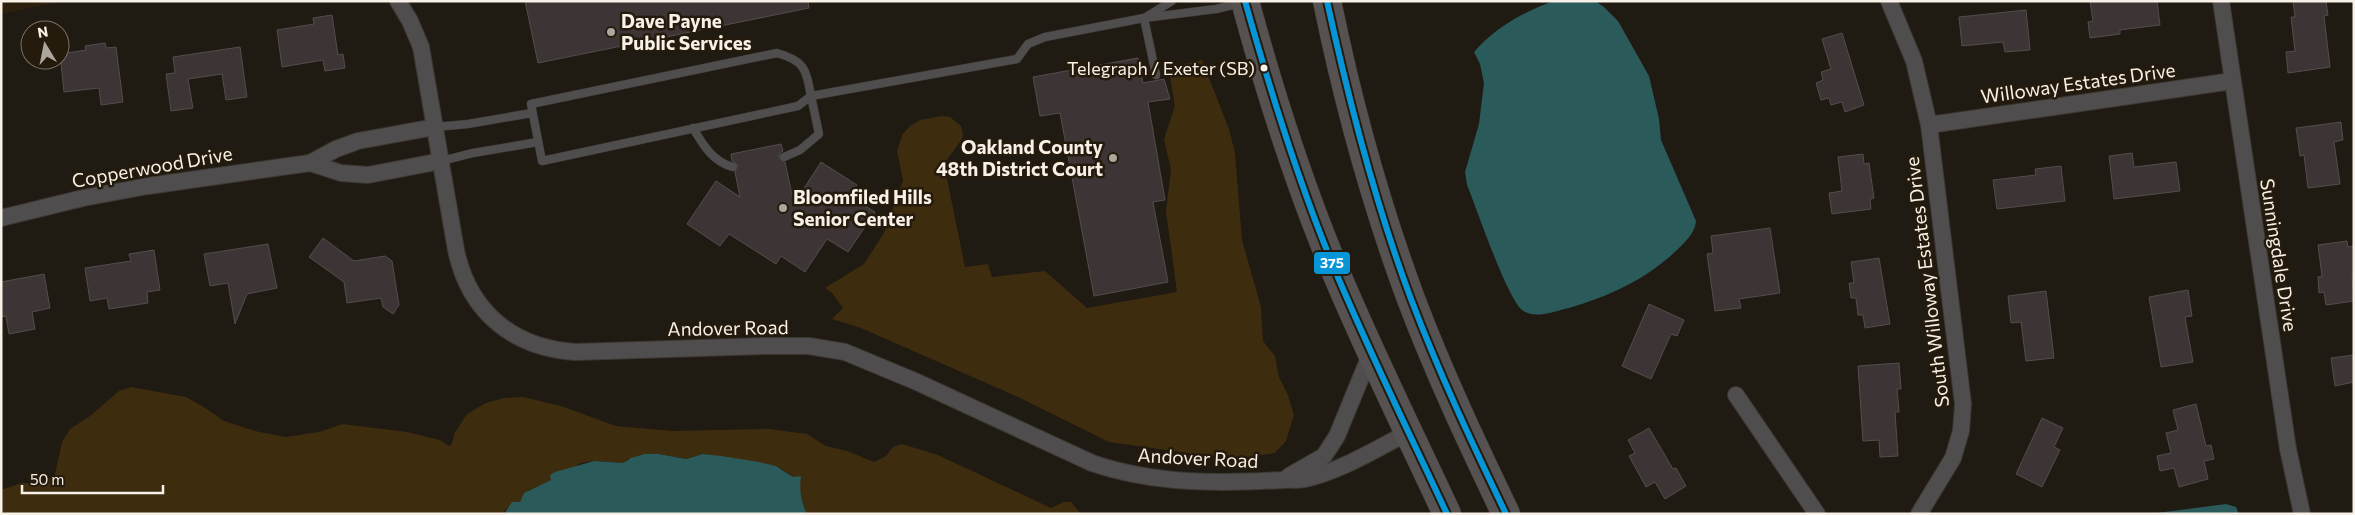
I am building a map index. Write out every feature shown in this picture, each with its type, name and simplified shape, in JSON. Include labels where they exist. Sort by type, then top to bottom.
[{"type":"highway","points":[[1245,1],[1286,139],[1331,263],[1447,514]]},
{"type":"highway","points":[[1328,1],[1351,111],[1396,258],[1447,388],[1506,514]]},
{"type":"street","name":"Andover Road","points":[[398,1],[410,21],[421,47],[456,250],[465,280],[479,303],[498,324],[534,345],[556,351],[576,352],[764,346],[809,346],[836,350],[867,360],[1092,463],[1145,478],[1250,483],[1302,480],[1328,472],[1409,432]]},
{"type":"street","name":"South Willoway Estates Drive","points":[[1889,1],[1914,61],[1929,125],[1963,404],[1961,431],[1952,458],[1919,514]]},
{"type":"street","name":"Sunningdale Drive","points":[[2221,1],[2288,449],[2302,514]]},
{"type":"street","name":"Willoway Estates Drive","points":[[1929,125],[2232,81]]},
{"type":"street","name":"Copperwood Drive","points":[[1,218],[83,198],[148,186],[310,163],[336,149],[358,141],[435,127]]},
{"type":"street","name":"Copperwood Drive","points":[[310,163],[341,173],[368,175],[441,161]]},
{"type":"street","name":"Andover Road","points":[[1283,480],[1324,456],[1337,436],[1371,353]]},
{"type":"street","points":[[1736,395],[1817,514]]},
{"type":"lane","points":[[1144,18],[1172,1]]},
{"type":"lane","points":[[784,157],[800,150],[819,134],[811,96],[806,70],[794,58],[777,53],[531,104],[542,161],[798,106],[811,96],[1017,58],[1028,44],[1046,37],[1144,18],[1216,9],[1245,1]]},
{"type":"lane","points":[[1144,18],[1156,75]]},
{"type":"lane","points":[[435,127],[468,124],[532,113]]},
{"type":"lane","points":[[693,128],[711,155],[726,165],[734,167]]},
{"type":"lane","points":[[441,161],[473,153],[538,142]]},
{"type":"shaded area","points":[[1,1],[63,1],[1,14]]},
{"type":"shaded area","points":[[1202,60],[1229,129],[1235,153],[1242,240],[1261,307],[1263,341],[1275,356],[1279,377],[1288,395],[1294,415],[1286,441],[1275,453],[1231,459],[1109,442],[1018,397],[861,328],[832,319],[843,308],[832,293],[825,288],[864,264],[884,233],[903,180],[897,152],[902,135],[910,126],[920,120],[941,116],[950,117],[961,126],[963,133],[962,139],[944,164],[965,267],[988,264],[992,277],[1045,271],[1087,308],[1177,292],[1166,211],[1171,170],[1164,139],[1175,106],[1170,77],[1184,64]]},
{"type":"shaded area","points":[[131,387],[186,397],[224,421],[255,431],[285,437],[319,432],[343,424],[407,432],[440,440],[449,446],[452,444],[454,434],[467,414],[486,403],[504,398],[523,397],[561,406],[616,426],[673,431],[770,429],[807,434],[826,446],[847,451],[874,462],[886,456],[893,447],[902,444],[938,455],[1051,508],[1064,502],[1071,502],[1081,514],[807,514],[796,481],[792,476],[776,466],[703,454],[686,459],[659,454],[628,459],[623,463],[594,461],[581,463],[546,483],[529,490],[520,502],[505,510],[504,514],[1,514],[1,490],[22,483],[44,484],[55,474],[62,442],[70,429],[90,416],[119,391]]},
{"type":"water","points":[[1555,1],[1595,1],[1618,21],[1649,76],[1659,119],[1661,140],[1696,221],[1692,233],[1684,243],[1666,260],[1641,278],[1599,298],[1539,315],[1527,313],[1515,302],[1492,251],[1467,185],[1465,172],[1479,124],[1484,83],[1480,64],[1474,52],[1491,35],[1511,21],[1533,9]]},
{"type":"water","points":[[645,454],[659,454],[686,459],[703,454],[776,466],[793,477],[801,476],[801,496],[807,514],[504,514],[512,502],[520,502],[524,493],[551,480],[550,475],[555,472],[594,461],[623,463],[631,458]]},
{"type":"water","points":[[2226,504],[2236,507],[2239,514],[2149,514]]},
{"type":"building","name":"Dave Payne Public Services","points":[[525,1],[808,1],[809,8],[538,63]]},
{"type":"building","points":[[2090,1],[2157,1],[2160,25],[2120,30],[2120,34],[2090,38],[2088,22],[2093,21]]},
{"type":"building","points":[[2293,1],[2326,1],[2328,15],[2324,16],[2330,67],[2288,73],[2286,52],[2295,51],[2291,17],[2295,17]]},
{"type":"building","points":[[2026,10],[2030,50],[2005,52],[2003,42],[1962,46],[1959,17]]},
{"type":"building","points":[[332,15],[338,55],[343,54],[345,68],[325,71],[323,60],[282,67],[277,30],[314,24],[313,18]]},
{"type":"building","points":[[1842,33],[1864,105],[1845,112],[1842,102],[1831,105],[1829,98],[1821,100],[1816,83],[1823,80],[1821,72],[1831,69],[1822,39]]},
{"type":"building","points":[[105,43],[106,48],[116,47],[123,102],[101,105],[99,88],[64,92],[62,70],[70,70],[70,52],[86,50],[85,46]]},
{"type":"building","points":[[240,47],[247,97],[226,100],[222,74],[188,79],[193,108],[171,111],[166,74],[175,73],[173,57]]},
{"type":"building","name":"Oakland County 48th District Court","points":[[1138,58],[1143,83],[1164,79],[1170,99],[1148,102],[1165,200],[1153,202],[1168,282],[1094,296],[1060,113],[1040,116],[1033,77]]},
{"type":"building","points":[[2341,122],[2343,140],[2334,142],[2340,184],[2308,188],[2304,155],[2300,156],[2296,128]]},
{"type":"building","name":"Bloomfiled Hills Senior Center","points":[[781,144],[783,151],[779,154],[779,159],[785,162],[794,204],[821,162],[857,185],[849,196],[875,212],[848,252],[827,239],[805,272],[781,256],[776,264],[729,234],[720,246],[687,224],[716,181],[740,197],[735,172],[738,165],[732,161],[731,154]]},
{"type":"building","points":[[2132,153],[2134,167],[2176,162],[2180,191],[2114,199],[2109,156]]},
{"type":"building","points":[[1863,154],[1864,164],[1869,163],[1874,198],[1870,199],[1871,209],[1832,214],[1829,193],[1842,191],[1838,157]]},
{"type":"building","points":[[2061,166],[2065,201],[1997,209],[1993,180],[2036,175],[2035,169]]},
{"type":"building","points":[[1770,228],[1780,293],[1739,299],[1741,308],[1715,311],[1707,254],[1713,253],[1711,236]]},
{"type":"building","points":[[323,238],[354,261],[385,256],[392,261],[399,305],[393,314],[383,307],[381,298],[347,303],[344,282],[309,257]]},
{"type":"building","points":[[2347,241],[2348,247],[2354,246],[2354,274],[2352,275],[2354,301],[2326,305],[2324,292],[2319,293],[2318,277],[2322,276],[2318,245]]},
{"type":"building","points":[[268,244],[277,288],[247,294],[235,324],[228,283],[210,286],[204,254]]},
{"type":"building","points":[[154,250],[160,290],[147,292],[148,303],[109,309],[107,298],[90,301],[85,268],[131,261],[129,254]]},
{"type":"building","points":[[1879,258],[1890,324],[1865,328],[1863,315],[1858,315],[1856,298],[1851,298],[1849,283],[1854,283],[1851,262]]},
{"type":"building","points":[[44,274],[50,308],[32,312],[35,329],[9,334],[6,316],[1,317],[1,282]]},
{"type":"building","points":[[2188,290],[2192,316],[2185,317],[2193,362],[2161,367],[2149,297]]},
{"type":"building","points":[[2046,291],[2054,358],[2026,361],[2021,322],[2011,323],[2008,296]]},
{"type":"building","points":[[1649,304],[1684,320],[1677,336],[1671,334],[1651,379],[1622,366]]},
{"type":"building","points":[[2354,355],[2354,382],[2335,386],[2331,358]]},
{"type":"building","points":[[1899,363],[1901,389],[1897,389],[1899,412],[1895,412],[1898,456],[1880,457],[1879,440],[1863,441],[1858,366]]},
{"type":"building","points":[[2196,404],[2206,446],[2211,445],[2214,459],[2204,461],[2208,479],[2179,487],[2174,468],[2160,471],[2157,456],[2171,453],[2166,433],[2178,430],[2173,410]]},
{"type":"building","points":[[2042,418],[2063,428],[2054,447],[2060,450],[2042,487],[2016,474]]},
{"type":"building","points":[[1649,428],[1673,469],[1676,468],[1686,486],[1665,499],[1655,482],[1646,487],[1629,456],[1635,453],[1628,440]]},
{"type":"transit line","name":"375","points":[[1245,1],[1285,134],[1319,231],[1359,326],[1447,514]]},
{"type":"transit line","name":"375","points":[[1327,1],[1344,77],[1374,189],[1398,263],[1444,381],[1506,514]]},
{"type":"place","name":"Dave Payne Public Services","points":[[611,32]]},
{"type":"place","name":"Telegraph / Exeter (SB)","points":[[1264,68]]},
{"type":"place","name":"Oakland County 48th District Court","points":[[1113,158]]},
{"type":"place","name":"Bloomfiled Hills Senior Center","points":[[783,208]]}]
